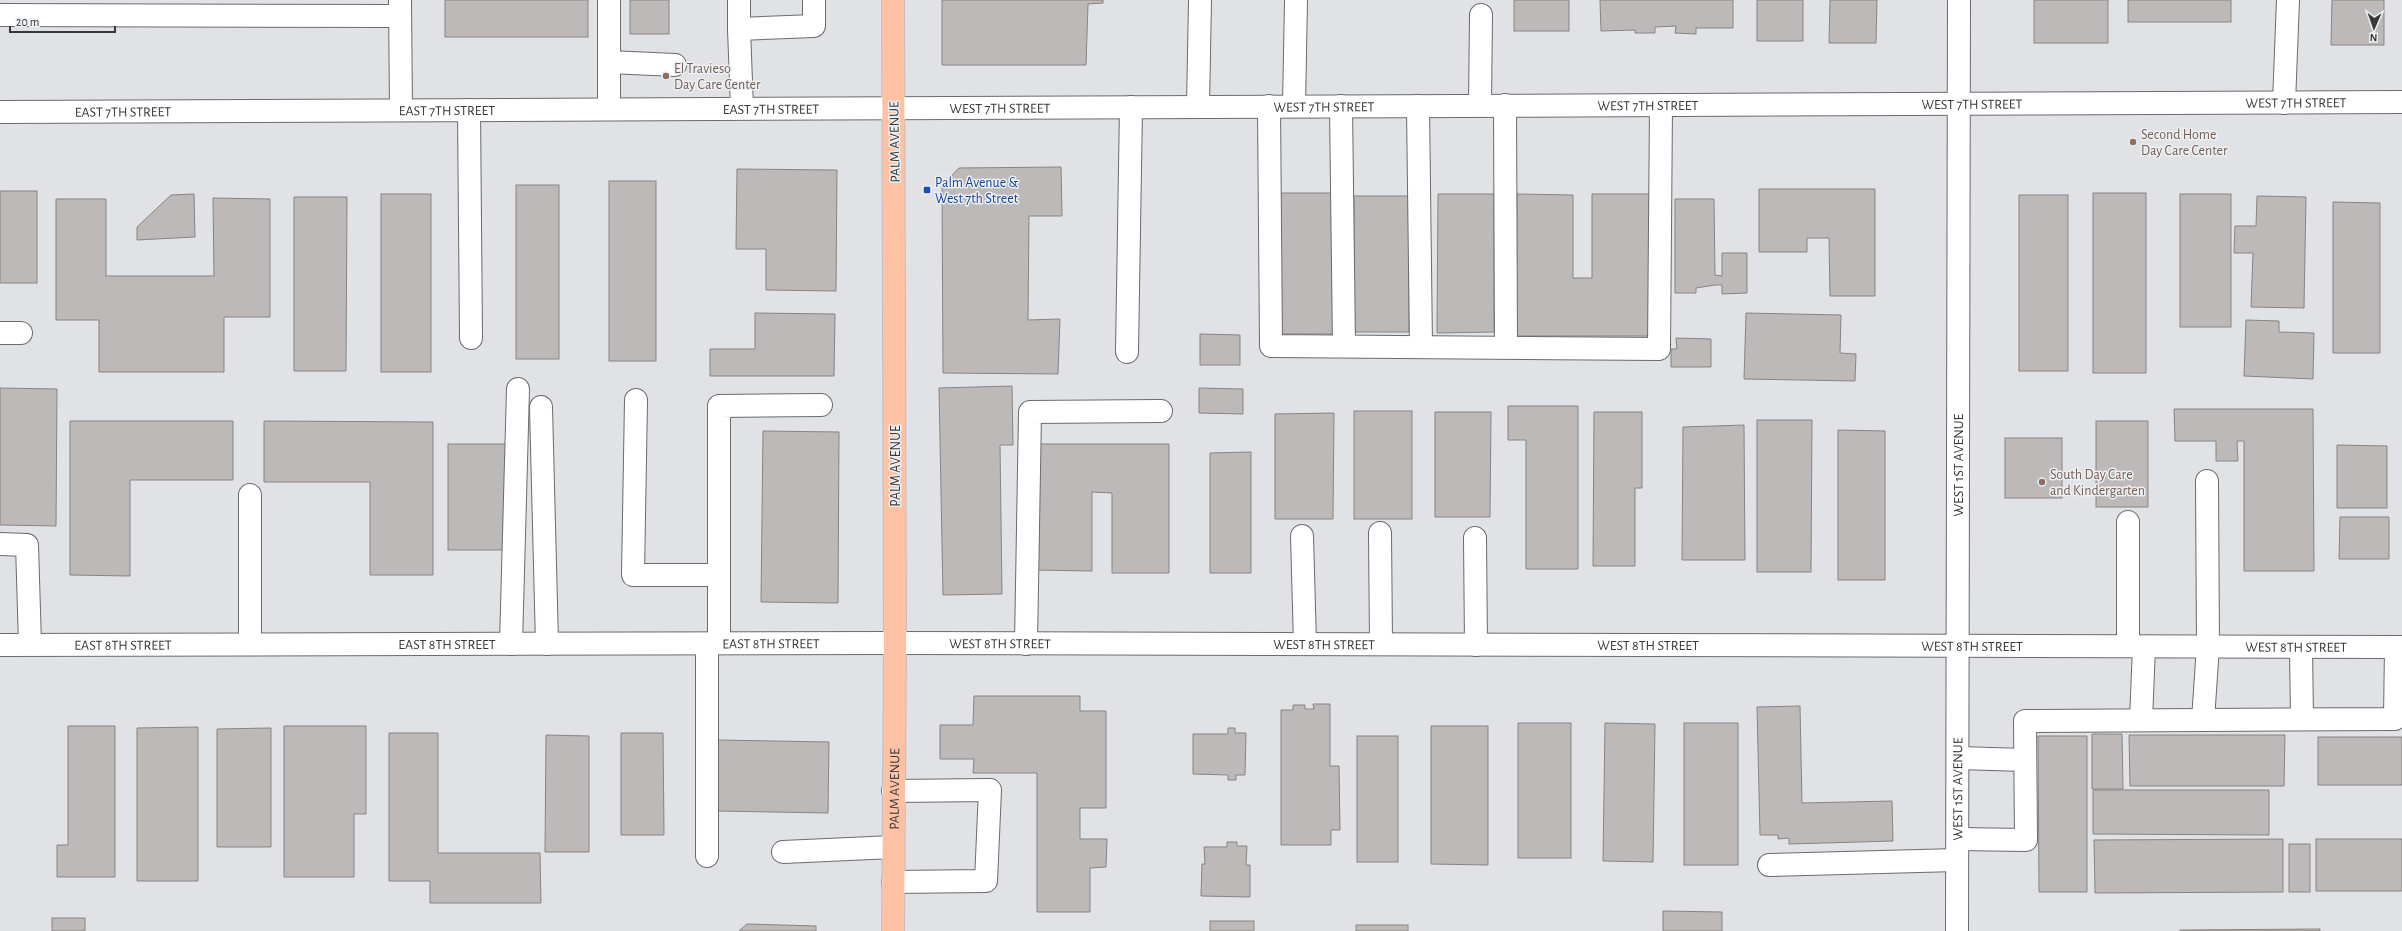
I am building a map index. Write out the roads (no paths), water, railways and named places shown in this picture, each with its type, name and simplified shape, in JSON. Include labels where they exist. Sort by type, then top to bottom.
[{"type":"main road","name":"PALM AVENUE","points":[[892,931],[895,643],[894,0]]},
{"type":"street","points":[[609,0],[609,109]]},
{"type":"street","points":[[739,0],[742,108]]},
{"type":"street","points":[[739,29],[814,26],[814,0]]},
{"type":"street","points":[[1198,106],[1200,0]]},
{"type":"street","points":[[1294,106],[1296,0]]},
{"type":"street","name":"WEST 1ST AVENUE","points":[[1957,931],[1959,0]]},
{"type":"street","points":[[2284,103],[2288,0]]},
{"type":"street","points":[[0,15],[400,8],[401,110]]},
{"type":"street","points":[[1480,105],[1481,15]]},
{"type":"street","points":[[609,62],[675,65]]},
{"type":"street","name":"WEST 7TH STREET","points":[[894,108],[2402,102]]},
{"type":"street","points":[[1505,105],[1506,348]]},
{"type":"street","points":[[1269,106],[1271,346],[1659,349],[1661,105]]},
{"type":"street","points":[[1341,106],[1344,346]]},
{"type":"street","points":[[1418,106],[1422,347]]},
{"type":"street","points":[[1127,352],[1131,107]]},
{"type":"street","name":"EAST 7TH STREET","points":[[0,112],[894,108]]},
{"type":"street","points":[[469,110],[471,338]]},
{"type":"street","points":[[511,644],[518,390]]},
{"type":"street","points":[[636,400],[633,575],[719,575]]},
{"type":"street","points":[[707,856],[713,644],[719,575],[719,406],[821,405]]},
{"type":"street","points":[[541,407],[547,644]]},
{"type":"street","points":[[1026,644],[1030,412],[1161,411]]},
{"type":"street","points":[[2203,720],[2208,646],[2207,480]]},
{"type":"street","points":[[250,495],[250,644]]},
{"type":"street","points":[[2128,522],[2141,720]]},
{"type":"street","points":[[1380,533],[1382,644]]},
{"type":"street","points":[[1302,536],[1305,644]]},
{"type":"street","points":[[1475,538],[1476,645]]},
{"type":"street","points":[[0,544],[27,545],[30,644]]},
{"type":"street","name":"WEST 8TH STREET","points":[[895,643],[2399,647]]},
{"type":"street","name":"EAST 8TH STREET","points":[[0,645],[895,643]]},
{"type":"street","points":[[2301,647],[2302,719]]},
{"type":"street","points":[[1768,865],[1957,849],[2026,840],[2025,721],[2394,719],[2399,647]]},
{"type":"street","points":[[1958,758],[2025,760]]},
{"type":"street","points":[[893,791],[990,790],[986,881],[893,882]]},
{"type":"street","points":[[784,852],[893,848]]},
{"type":"place","name":"El Travieso Day Care Center","points":[[666,76]]},
{"type":"place","name":"Second Home Day Care Center","points":[[2133,142]]},
{"type":"place","name":"Palm Avenue & West 7th Street","points":[[927,190]]},
{"type":"place","name":"South Day Care and Kindergarten","points":[[2042,482]]}]
